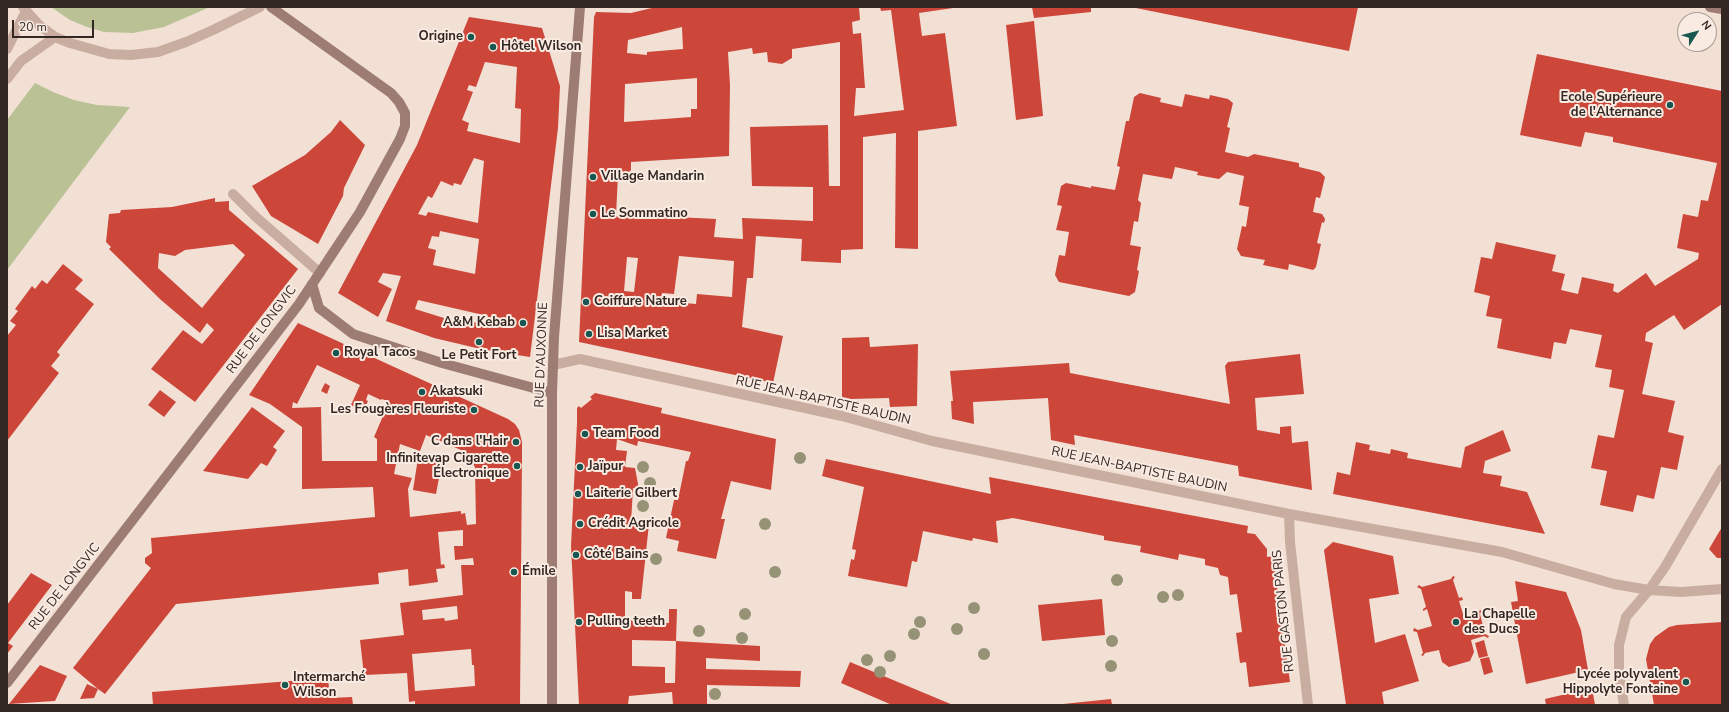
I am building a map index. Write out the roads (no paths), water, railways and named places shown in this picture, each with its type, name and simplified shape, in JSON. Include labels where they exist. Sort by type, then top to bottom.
[{"type":"street","points":[[7,49],[24,9],[39,25],[55,37],[70,43],[109,54],[131,55],[158,52],[213,30],[260,7]]},
{"type":"street","name":"RUE DE LONGVIC","points":[[7,683],[299,304],[360,212],[400,139],[405,126],[405,113],[399,102],[390,93],[271,7]]},
{"type":"street","name":"RUE D'AUXONNE","points":[[552,705],[553,365],[580,7]]},
{"type":"street","points":[[1710,7],[1722,9]]},
{"type":"street","points":[[7,79],[21,61],[55,37]]},
{"type":"street","points":[[232,194],[320,273]]},
{"type":"street","points":[[312,284],[319,308],[353,334],[442,363],[552,393]]},
{"type":"street","name":"RUE JEAN-BAPTISTE BAUDIN","points":[[553,365],[580,359],[842,416],[932,441],[1289,514],[1502,552],[1614,584],[1649,590],[1681,592],[1722,589]]},
{"type":"street","points":[[1624,705],[1619,673],[1619,645],[1626,616],[1649,590],[1665,568],[1722,469]]},
{"type":"street","name":"RUE GASTON PARIS","points":[[1289,514],[1290,542],[1308,705]]},
{"type":"place","name":"Origine","points":[[471,37]]},
{"type":"place","name":"Hôtel Wilson","points":[[493,47]]},
{"type":"place","name":"Ecole Supérieure de l'Alternance","points":[[1670,105]]},
{"type":"place","name":"Village Mandarin","points":[[593,177]]},
{"type":"place","name":"Le Sommatino","points":[[593,214]]},
{"type":"place","name":"Coiffure Nature","points":[[586,302]]},
{"type":"place","name":"A&M Kebab","points":[[523,323]]},
{"type":"place","name":"Lisa Market","points":[[589,334]]},
{"type":"place","name":"Le Petit Fort","points":[[479,342]]},
{"type":"place","name":"Royal Tacos","points":[[336,353]]},
{"type":"place","name":"Akatsuki","points":[[422,392]]},
{"type":"place","name":"Les Fougères Fleuriste","points":[[474,410]]},
{"type":"place","name":"Team Food","points":[[585,434]]},
{"type":"place","name":"C dans l'Hair","points":[[516,442]]},
{"type":"place","name":"Infinitevap Cigarette Électronique","points":[[517,466]]},
{"type":"place","name":"Jaïpur","points":[[580,467]]},
{"type":"place","name":"Laiterie Gilbert","points":[[578,494]]},
{"type":"place","name":"Crédit Agricole","points":[[580,524]]},
{"type":"place","name":"Côté Bains","points":[[576,555]]},
{"type":"place","name":"Émile","points":[[514,572]]},
{"type":"place","name":"Pulling teeth","points":[[579,622]]},
{"type":"place","name":"La Chapelle des Ducs","points":[[1456,622]]},
{"type":"place","name":"Lycée polyvalent Hippolyte Fontaine","points":[[1686,682]]},
{"type":"place","name":"Intermarché Wilson","points":[[285,685]]}]
